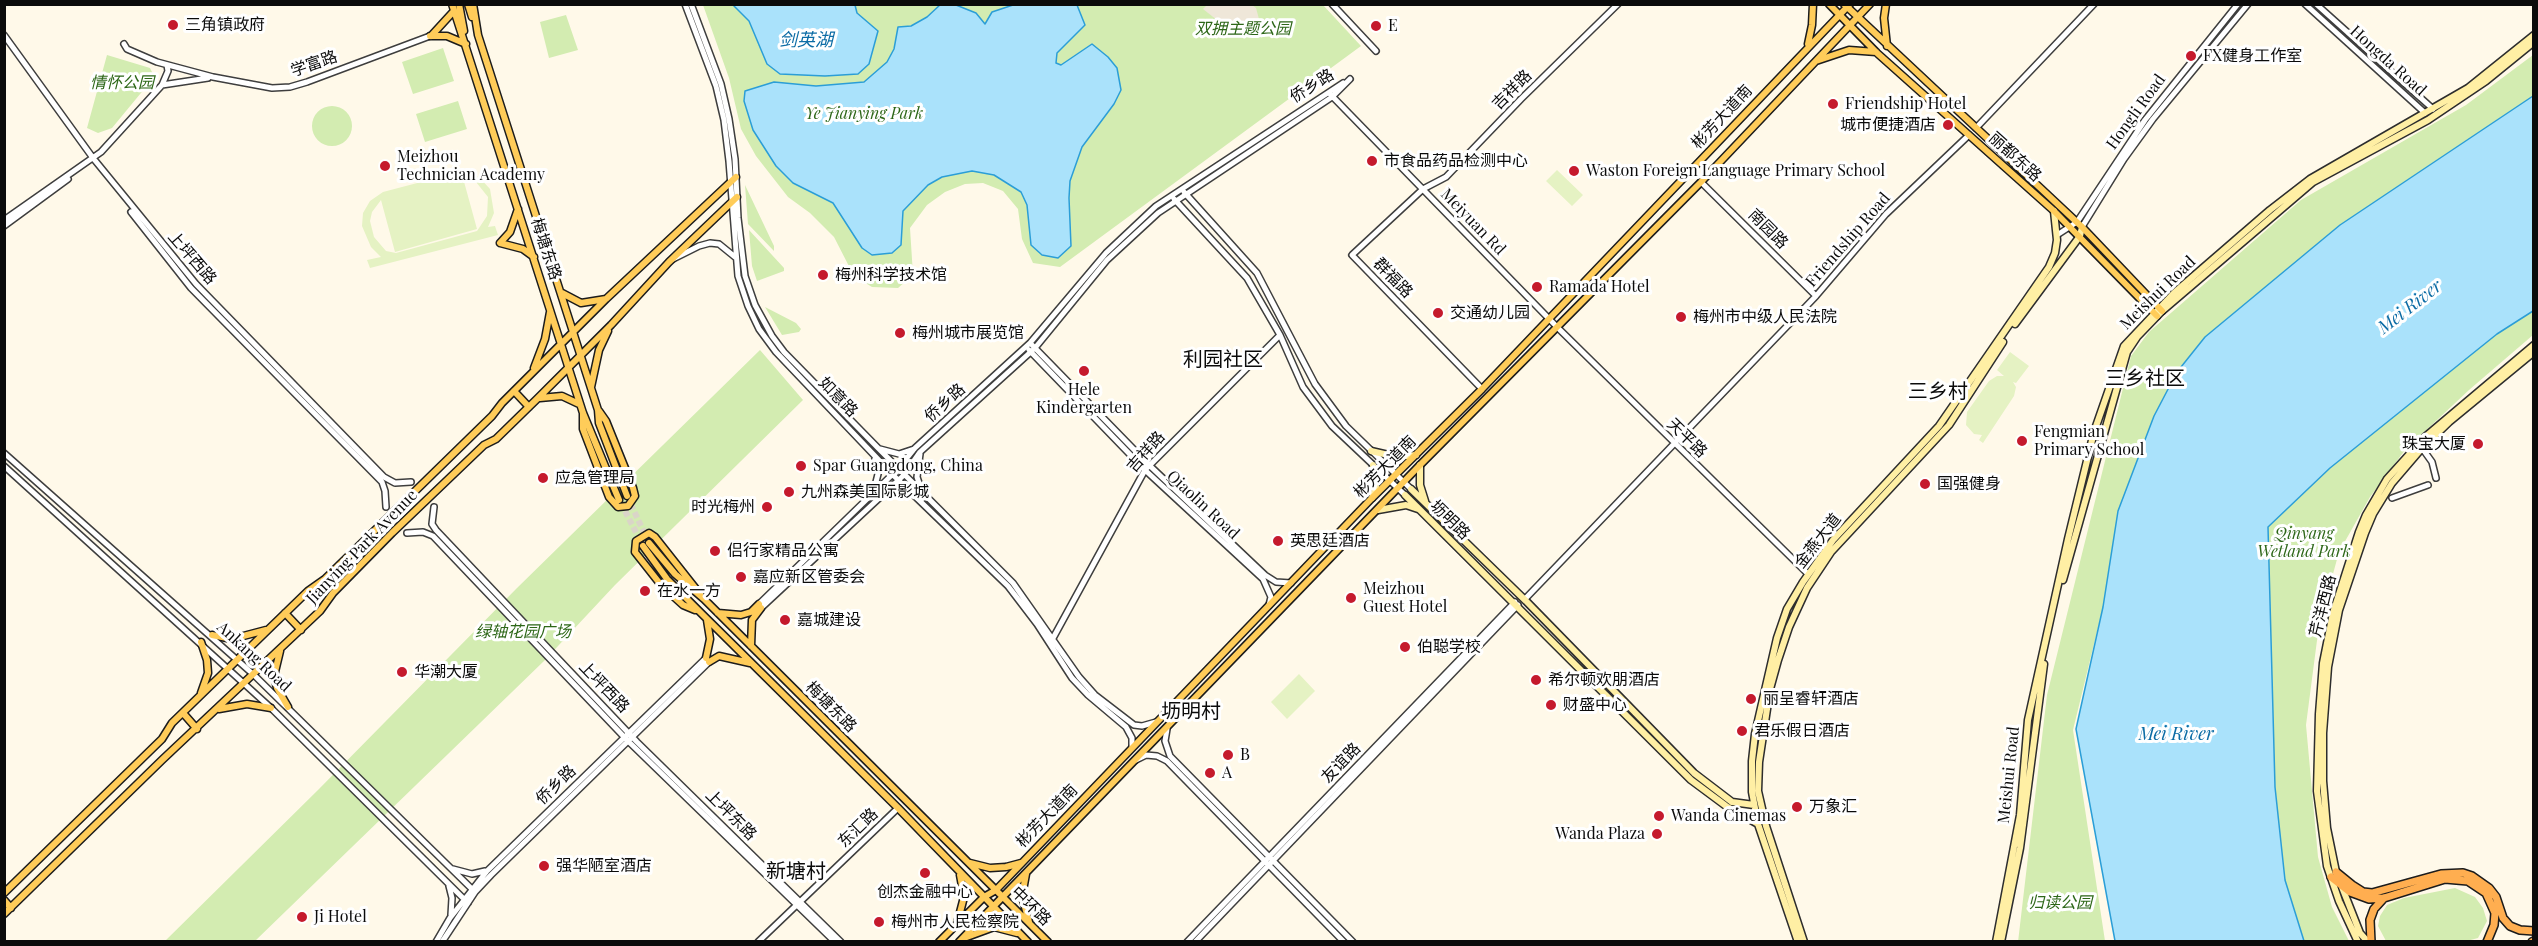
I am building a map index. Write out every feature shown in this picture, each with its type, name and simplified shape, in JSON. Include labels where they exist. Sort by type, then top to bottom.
[{"type":"highway","points":[[2334,874],[2363,892],[2372,893],[2441,874],[2463,873],[2472,876],[2489,888],[2496,897],[2503,918],[2510,926],[2520,930],[2534,931]]},
{"type":"highway","points":[[2334,874],[2340,884],[2360,897],[2384,898],[2445,879],[2468,881],[2486,893],[2495,913],[2494,925],[2487,942]]},
{"type":"highway","points":[[2369,942],[2370,920],[2374,909],[2384,898]]},
{"type":"main road","points":[[459,4],[466,44]]},
{"type":"main road","points":[[468,4],[478,35]]},
{"type":"main road","name":"梅塘东路","points":[[473,4],[478,35],[561,292],[600,423],[627,496]]},
{"type":"main road","points":[[1807,47],[1812,25],[1813,4]]},
{"type":"main road","name":"丽都东路","points":[[1829,4],[1877,53],[2054,211],[2158,312]]},
{"type":"main road","name":"彬芳大道南","points":[[961,940],[1420,465],[1701,182],[1870,4]]},
{"type":"main road","points":[[1886,4],[1884,18],[1887,47]]},
{"type":"main road","name":"彬芳大道南","points":[[938,941],[984,897],[996,890],[1372,498],[1482,389],[1847,6]]},
{"type":"main road","name":"丽都东路","points":[[1847,6],[1887,47],[2080,225],[2158,312]]},
{"type":"main road","points":[[430,36],[452,8]]},
{"type":"main road","name":"梅塘东路","points":[[452,8],[466,44],[519,208],[579,404],[619,500]]},
{"type":"main road","name":"Meishui Road","points":[[1996,942],[2020,815],[2028,720],[2091,443],[2124,346],[2270,210],[2310,179],[2433,109],[2482,78],[2534,35]]},
{"type":"main road","points":[[430,36],[447,36],[466,44]]},
{"type":"main road","name":"Meishui Road","points":[[2001,942],[2020,848],[2046,652],[2072,540],[2127,352],[2158,312],[2313,182],[2428,120],[2486,81],[2534,42]]},
{"type":"main road","points":[[1813,62],[1849,50],[1877,53]]},
{"type":"main road","name":"Jianying Park Avenue","points":[[4,893],[162,739],[172,723],[183,712],[308,591],[325,579],[492,416],[606,299],[733,179]]},
{"type":"main road","name":"Jianying Park Avenue","points":[[4,914],[162,760],[301,630],[320,611],[333,593],[400,525],[484,445],[496,439],[569,368],[669,262],[734,199]]},
{"type":"main road","points":[[519,208],[510,232],[500,243],[523,249],[534,256]]},
{"type":"main road","name":"金燕大道","points":[[1798,942],[1758,824],[1754,806],[1752,761],[1755,734],[1774,649],[1787,609],[1808,574],[1833,540],[1952,410],[2049,267],[2055,253],[2057,236],[2054,211]]},
{"type":"main road","name":"金燕大道","points":[[1804,942],[1766,826],[1758,791],[1759,762],[1770,689],[1789,627],[1807,588],[1831,552],[1948,425],[2015,324],[2080,236],[2080,225]]},
{"type":"main road","points":[[2055,253],[2064,258]]},
{"type":"main road","points":[[561,292],[581,303],[606,299]]},
{"type":"main road","points":[[533,373],[545,339],[551,309]]},
{"type":"main road","points":[[591,391],[599,350],[611,326]]},
{"type":"main road","name":"芹洋西路","points":[[2334,874],[2327,866],[2317,791],[2319,714],[2327,639],[2359,532],[2376,496],[2407,456],[2445,419],[2534,345]]},
{"type":"main road","name":"芹洋西路","points":[[2358,942],[2339,902],[2327,828],[2323,781],[2328,667],[2339,610],[2373,514],[2392,483],[2422,448],[2450,422],[2534,352]]},
{"type":"main road","points":[[514,391],[529,407]]},
{"type":"main road","points":[[537,399],[562,396],[579,404]]},
{"type":"main road","points":[[583,413],[583,429],[609,497],[618,507],[628,506],[633,502],[635,496],[633,488],[606,421],[598,410]]},
{"type":"main road","points":[[1371,451],[1397,457],[1416,455]]},
{"type":"main road","points":[[1372,498],[1376,487],[1374,465]]},
{"type":"main road","points":[[1420,465],[1419,485],[1426,504]]},
{"type":"main road","name":"坜明路","points":[[1411,489],[1525,599],[1694,773],[1732,802],[1754,806]]},
{"type":"main road","name":"坜明路","points":[[1405,495],[1691,780],[1726,806],[1758,824]]},
{"type":"main road","points":[[1378,510],[1406,505],[1420,509]]},
{"type":"main road","points":[[700,612],[683,605],[661,585],[635,552],[636,541],[649,533],[655,537],[704,599]]},
{"type":"main road","name":"梅塘东路","points":[[984,897],[898,808],[667,579],[646,544],[996,890]]},
{"type":"main road","points":[[717,612],[741,615],[760,606]]},
{"type":"main road","points":[[751,647],[752,620],[760,606]]},
{"type":"main road","points":[[285,613],[301,630]]},
{"type":"main road","points":[[706,619],[710,639],[707,660],[719,656],[752,664]]},
{"type":"main road","points":[[212,636],[241,638],[270,629]]},
{"type":"main road","points":[[199,697],[208,674],[207,660],[201,642]]},
{"type":"main road","points":[[280,650],[274,676],[277,688],[288,707]]},
{"type":"main road","points":[[218,709],[247,704],[272,708]]},
{"type":"main road","points":[[183,712],[197,729]]},
{"type":"main road","points":[[968,863],[990,868],[1022,863]]},
{"type":"main road","points":[[957,923],[964,897],[958,872]]},
{"type":"main road","points":[[1027,873],[1022,896],[1029,923]]},
{"type":"main road","points":[[2340,884],[2360,933],[2369,942]]},
{"type":"main road","name":"中环路","points":[[996,890],[1048,942]]},
{"type":"main road","name":"中环路","points":[[984,897],[1028,942]]},
{"type":"main road","points":[[4,900],[11,908]]},
{"type":"main road","points":[[961,940],[994,927],[1021,934]]},
{"type":"street","name":"如意路","points":[[685,4],[716,86],[724,120],[733,179],[735,257],[745,296],[759,330],[776,352],[893,475],[1008,586],[1051,641]]},
{"type":"street","name":"如意路","points":[[691,4],[721,84],[735,159],[733,179]]},
{"type":"street","points":[[1332,4],[1376,51]]},
{"type":"street","name":"吉祥路","points":[[1423,189],[1446,177],[1618,4]]},
{"type":"street","points":[[1976,128],[2094,4]]},
{"type":"street","name":"Hongli Road","points":[[2080,225],[2145,120],[2238,4]]},
{"type":"street","name":"Hongli Road","points":[[2057,236],[2080,225],[2153,119],[2248,4]]},
{"type":"street","name":"Hongda Road","points":[[2305,4],[2425,113]]},
{"type":"street","name":"Hongda Road","points":[[2316,4],[2433,109]]},
{"type":"street","name":"上坪西路","points":[[4,35],[93,160]]},
{"type":"street","name":"学富路","points":[[124,44],[127,49],[167,65],[213,77],[272,88],[290,87],[430,36]]},
{"type":"street","name":"上坪西路","points":[[4,40],[93,160],[196,285],[383,479]]},
{"type":"street","points":[[4,226],[93,160],[162,85],[168,71],[167,65]]},
{"type":"street","points":[[162,85],[213,77]]},
{"type":"street","name":"侨乡路","points":[[760,606],[917,450],[1030,347],[1107,260],[1158,213],[1332,97],[1350,79],[1327,91],[1171,196],[1106,253],[1030,347]]},
{"type":"street","name":"Meiyuan Rd","points":[[1327,91],[1549,319]]},
{"type":"street","name":"Friendship Road","points":[[1675,445],[1816,296],[1886,214],[1969,135]]},
{"type":"street","points":[[4,220],[93,160]]},
{"type":"street","name":"南园路","points":[[1701,182],[1816,296]]},
{"type":"street","name":"坜明路","points":[[1181,188],[1257,273],[1315,384],[1346,426],[1411,489]]},
{"type":"street","name":"群福路","points":[[1423,189],[1352,255],[1482,389]]},
{"type":"street","name":"坜明路","points":[[1171,196],[1247,278],[1280,335],[1303,387],[1332,426],[1405,495]]},
{"type":"street","name":"如意路","points":[[734,199],[745,276],[763,321],[784,352],[1013,583],[1072,678],[1088,695],[1127,724]]},
{"type":"street","points":[[669,262],[699,246],[710,243],[718,244],[735,257]]},
{"type":"street","name":"天平路","points":[[1549,319],[1808,574]]},
{"type":"street","name":"吉祥路","points":[[1051,641],[1147,467],[1280,335]]},
{"type":"street","name":"Qiaolin Road","points":[[1030,347],[1147,467],[1264,577]]},
{"type":"street","points":[[1525,599],[1675,445]]},
{"type":"street","points":[[878,448],[899,454],[917,450],[917,477],[923,493]]},
{"type":"street","points":[[2422,448],[2432,462],[2436,478]]},
{"type":"street","name":"侨乡路","points":[[760,606],[904,475],[917,450]]},
{"type":"street","name":"Ankang Road","points":[[4,453],[254,675],[474,890]]},
{"type":"street","points":[[871,495],[877,483],[879,470],[874,454]]},
{"type":"street","name":"Ankang Road","points":[[4,466],[272,708],[466,901]]},
{"type":"street","points":[[383,479],[396,483],[411,482]]},
{"type":"street","points":[[383,479],[386,507]]},
{"type":"street","points":[[2392,498],[2428,485]]},
{"type":"street","points":[[883,493],[902,491],[916,497]]},
{"type":"street","points":[[406,533],[434,533],[432,524],[434,507]]},
{"type":"street","name":"上坪西路","points":[[434,533],[628,737]]},
{"type":"street","points":[[1264,577],[1276,582],[1291,583]]},
{"type":"street","points":[[1264,577],[1271,597],[1269,605]]},
{"type":"street","name":"友谊路","points":[[1195,942],[1269,861],[1516,604]]},
{"type":"street","name":"侨乡路","points":[[442,942],[487,871],[707,660]]},
{"type":"street","points":[[1132,746],[1127,724],[1142,726],[1156,722]]},
{"type":"street","points":[[1167,729],[1164,741],[1170,756],[1344,942]]},
{"type":"street","name":"侨乡路","points":[[474,890],[628,737]]},
{"type":"street","name":"上坪东路","points":[[628,737],[841,942]]},
{"type":"street","points":[[1136,760],[1146,755],[1157,756],[1167,761],[1353,942]]},
{"type":"street","name":"东汇路","points":[[758,942],[898,808]]},
{"type":"street","name":"友谊路","points":[[1187,942],[1269,861]]},
{"type":"street","points":[[436,872],[446,862]]},
{"type":"street","points":[[451,868],[472,874],[487,871]]},
{"type":"street","points":[[447,882],[452,898],[450,918]]},
{"type":"street","name":"侨乡路","points":[[436,942],[450,918],[466,901]]},
{"type":"street","name":"上坪东路","points":[[799,904],[835,942]]},
{"type":"green space","name":"Ye Jianying Park","points":[[703,5],[1323,5],[1361,46],[1060,267],[1033,263],[1022,239],[1018,209],[1003,191],[983,183],[965,184],[945,192],[927,205],[910,228],[913,275],[898,288],[872,287],[854,276],[834,237],[810,213],[788,197],[756,156],[741,129],[729,78]]},
{"type":"green space","points":[[566,15],[578,50],[549,58],[540,22]]},
{"type":"green space","points":[[443,48],[454,81],[413,94],[402,62]]},
{"type":"green space","name":"情怀公园","points":[[107,55],[150,68],[153,74],[150,82],[112,128],[98,133],[87,128]]},
{"type":"green space","name":"归读公园","points":[[2533,55],[2533,96],[2340,225],[2205,337],[2177,372],[2154,416],[2118,511],[2103,607],[2073,730],[2105,941],[2018,942],[2047,695],[2131,356],[2149,332],[2301,200],[2466,105]]},
{"type":"green space","points":[[458,101],[467,129],[425,142],[416,114]]},
{"type":"green space","points":[[332,106],[340,107],[346,112],[351,118],[351,134],[346,140],[340,145],[332,146],[324,145],[318,140],[313,134],[312,126],[313,118],[318,112],[324,107]]},
{"type":"green space","points":[[1557,170],[1583,195],[1572,206],[1546,181]]},
{"type":"green space","points":[[463,171],[479,177],[490,189],[494,213],[488,227],[495,226],[498,235],[370,268],[367,260],[381,257],[371,247],[362,226],[363,213],[370,201],[383,192]],"holes":[[[463,178],[476,182],[488,197],[487,216],[477,231],[396,253],[386,251],[374,237],[370,221],[372,212],[381,200],[395,252],[477,229]]]},
{"type":"green space","points":[[745,185],[774,246],[774,251],[748,224]]},
{"type":"green space","points":[[749,230],[784,268],[784,271],[757,281],[752,266]]},
{"type":"green space","points":[[765,307],[796,323],[801,329],[799,332],[782,335]]},
{"type":"green space","name":"Qinyang Wetland Park","points":[[2533,311],[2533,335],[2469,390],[2405,450],[2370,497],[2339,552],[2319,625],[2306,725],[2318,857],[2332,907],[2349,941],[2304,941],[2285,880],[2275,787],[2268,527],[2330,468],[2497,334]]},
{"type":"green space","name":"绿轴花园广场","points":[[760,350],[803,400],[615,585],[544,661],[255,941],[164,942],[517,588]]},
{"type":"green space","points":[[2010,352],[2029,366],[2016,383],[2013,382],[2016,387],[2014,396],[1983,443],[1979,440],[1982,435],[1974,434],[1966,425],[1967,412],[1989,381],[1997,376],[2004,376],[1997,370]]},
{"type":"green space","points":[[1299,674],[1315,691],[1287,719],[1271,702]]},
{"type":"green space","points":[[2455,888],[2475,897],[2483,908],[2487,921],[2478,938],[2463,942],[2386,941],[2378,926],[2380,916],[2387,905],[2404,898]]},
{"type":"shaded area","points":[[1207,5],[1252,5],[1256,8],[1259,19],[1255,28],[1243,35],[1236,35],[1203,9]]},
{"type":"water","points":[[941,4],[956,5],[976,13],[985,24],[992,12],[1013,5],[1077,5],[1085,25],[1057,53],[1056,63],[1061,65],[1092,44],[1117,68],[1121,90],[1114,104],[1082,147],[1070,181],[1071,246],[1058,258],[1042,255],[1031,245],[1027,205],[1021,192],[994,175],[972,171],[942,177],[928,185],[903,211],[901,245],[892,253],[872,255],[862,248],[833,203],[793,183],[776,166],[753,130],[744,101],[745,91],[774,82],[816,86],[864,82],[887,62],[894,49],[898,27],[911,26],[927,17]]},
{"type":"water","name":"剑英湖","points":[[733,5],[855,5],[857,13],[878,31],[869,64],[858,74],[825,76],[780,74],[767,64],[749,21]]},
{"type":"water","name":"Mei River","points":[[2533,96],[2533,311],[2497,334],[2330,468],[2268,527],[2275,787],[2285,880],[2304,941],[2115,941],[2076,729],[2103,607],[2118,511],[2154,416],[2177,372],[2205,337],[2340,225]]},
{"type":"tunnel","points":[[627,496],[649,543]]},
{"type":"tunnel","points":[[621,503],[643,546]]},
{"type":"place","name":"三角镇政府","points":[[173,25]]},
{"type":"place","name":"E","points":[[1376,26]]},
{"type":"place","name":"FX健身工作室","points":[[2191,56]]},
{"type":"place","name":"Friendship Hotel","points":[[1833,104]]},
{"type":"place","name":"城市便捷酒店","points":[[1948,125]]},
{"type":"place","name":"市食品药品检测中心","points":[[1372,161]]},
{"type":"place","name":"Meizhou Technician Academy","points":[[385,166]]},
{"type":"place","name":"Waston Foreign Language Primary School","points":[[1574,171]]},
{"type":"place","name":"梅州科学技术馆","points":[[823,275]]},
{"type":"place","name":"Ramada Hotel","points":[[1537,287]]},
{"type":"place","name":"交通幼儿园","points":[[1438,313]]},
{"type":"place","name":"梅州市中级人民法院","points":[[1681,317]]},
{"type":"place","name":"梅州城市展览馆","points":[[900,333]]},
{"type":"place","name":"Hele Kindergarten","points":[[1084,371]]},
{"type":"place","name":"Fengmian Primary School","points":[[2022,441]]},
{"type":"place","name":"珠宝大厦","points":[[2478,444]]},
{"type":"place","name":"Spar Guangdong, China","points":[[801,466]]},
{"type":"place","name":"应急管理局","points":[[543,478]]},
{"type":"place","name":"国强健身","points":[[1925,484]]},
{"type":"place","name":"九州森美国际影城","points":[[789,492]]},
{"type":"place","name":"时光梅州","points":[[767,507]]},
{"type":"place","name":"英思廷酒店","points":[[1278,541]]},
{"type":"place","name":"侣行家精品公寓","points":[[715,551]]},
{"type":"place","name":"嘉应新区管委会","points":[[741,577]]},
{"type":"place","name":"在水一方","points":[[645,591]]},
{"type":"place","name":"Meizhou Guest Hotel","points":[[1351,598]]},
{"type":"place","name":"嘉城建设","points":[[785,620]]},
{"type":"place","name":"伯聪学校","points":[[1405,647]]},
{"type":"place","name":"华潮大厦","points":[[402,672]]},
{"type":"place","name":"希尔顿欢朋酒店","points":[[1536,680]]},
{"type":"place","name":"丽呈睿轩酒店","points":[[1751,699]]},
{"type":"place","name":"财盛中心","points":[[1551,705]]},
{"type":"place","name":"君乐假日酒店","points":[[1742,731]]},
{"type":"place","name":"B","points":[[1228,755]]},
{"type":"place","name":"A","points":[[1210,773]]},
{"type":"place","name":"万象汇","points":[[1797,807]]},
{"type":"place","name":"Wanda Cinemas","points":[[1659,816]]},
{"type":"place","name":"Wanda Plaza","points":[[1657,834]]},
{"type":"place","name":"强华陋室酒店","points":[[544,866]]},
{"type":"place","name":"创杰金融中心","points":[[925,873]]},
{"type":"place","name":"Ji Hotel","points":[[302,917]]},
{"type":"place","name":"梅州市人民检察院","points":[[879,922]]},
{"type":"district","name":"利园社区","points":[[1223,360]]},
{"type":"district","name":"三乡社区","points":[[2145,379]]},
{"type":"district","name":"三乡村","points":[[1938,392]]},
{"type":"district","name":"坜明村","points":[[1191,712]]},
{"type":"district","name":"新塘村","points":[[796,872]]},
{"type":"park label","name":"双拥主题公园","points":[[1243,29]]}]
